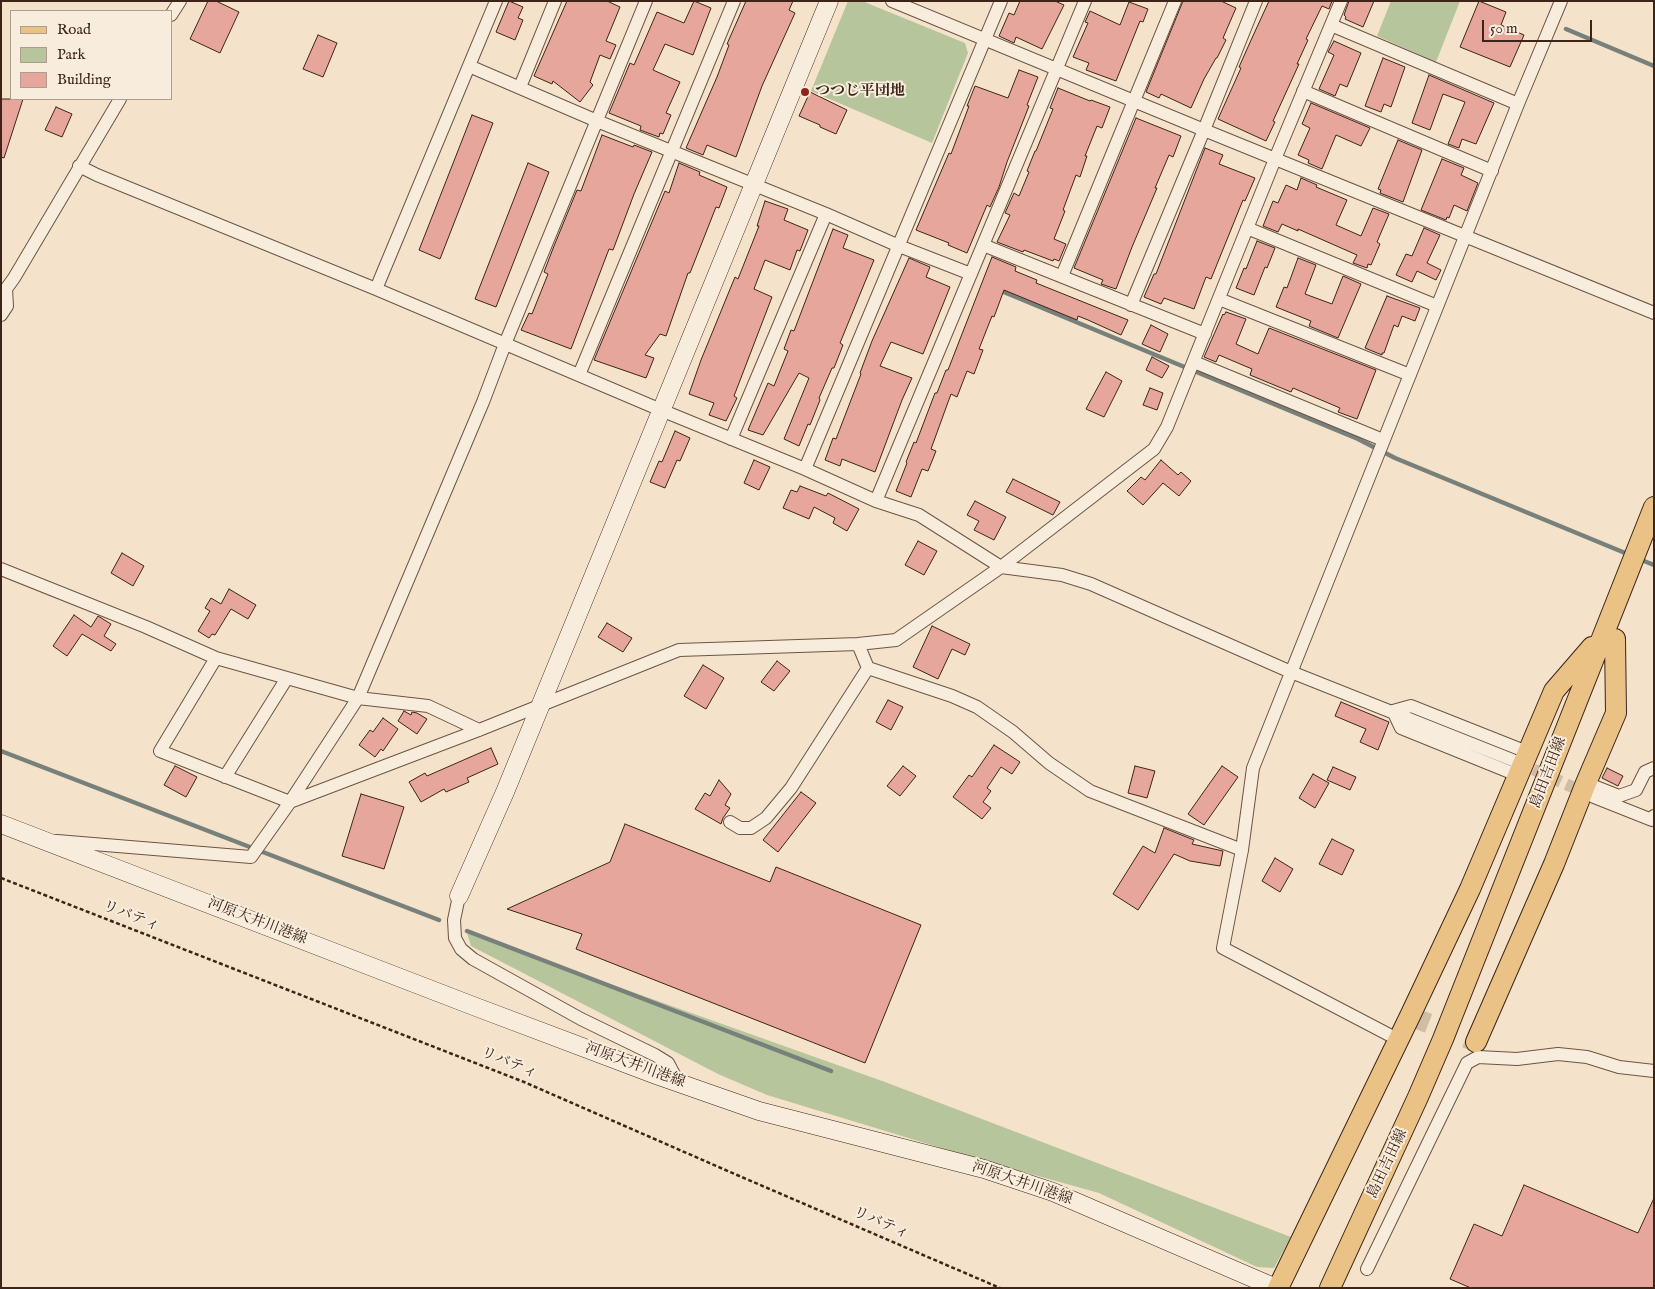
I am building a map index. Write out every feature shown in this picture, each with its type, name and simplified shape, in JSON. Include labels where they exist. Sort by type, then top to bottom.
[{"type":"main road","points":[[459,896],[540,705],[829,1]]},
{"type":"main road","name":"島田吉田線","points":[[1609,637],[1654,507]]},
{"type":"main road","name":"島田吉田線","points":[[1330,1288],[1444,1038],[1609,637],[1654,543]]},
{"type":"main road","points":[[1277,1288],[1399,1040],[1470,889],[1520,762],[1554,691],[1609,637]]},
{"type":"main road","points":[[1476,1042],[1554,864],[1590,790],[1616,713],[1609,637]]},
{"type":"main road","name":"河原大井川港線","points":[[1,824],[650,1073],[759,1111],[984,1169],[1053,1192],[1277,1288]]},
{"type":"street","points":[[172,13],[180,1]]},
{"type":"street","points":[[376,289],[496,1]]},
{"type":"street","points":[[520,87],[554,1]]},
{"type":"street","points":[[45,840],[251,857],[290,802],[358,698],[483,402],[646,1]]},
{"type":"street","points":[[579,375],[734,1]]},
{"type":"street","points":[[892,1],[914,5],[986,40],[1654,313]]},
{"type":"street","points":[[805,469],[1001,1]]},
{"type":"street","points":[[876,501],[1085,1]]},
{"type":"street","points":[[1062,276],[1175,1]]},
{"type":"street","points":[[1131,305],[1256,1]]},
{"type":"street","points":[[216,658],[160,751],[290,802],[479,730],[679,650],[858,644],[896,640],[910,632],[1001,567],[1154,448],[1167,427],[1341,1]]},
{"type":"street","points":[[1399,1040],[1223,948],[1242,850],[1253,768],[1518,104],[1561,1]]},
{"type":"street","points":[[1331,26],[1518,104]]},
{"type":"street","points":[[469,66],[671,152],[754,184],[899,246],[971,274]]},
{"type":"street","points":[[1303,91],[1492,171]]},
{"type":"street","points":[[1,315],[7,306],[4,290],[14,278],[119,100]]},
{"type":"street","points":[[79,166],[106,179],[376,289],[660,410],[805,469],[876,501],[919,515],[1001,567],[1062,575],[1091,584],[1291,672],[1393,711],[1411,706],[1520,762]]},
{"type":"street","points":[[731,439],[826,214]]},
{"type":"street","points":[[1248,228],[1437,306]]},
{"type":"street","points":[[983,245],[1205,334]]},
{"type":"street","points":[[1600,290],[1616,288],[1654,304]]},
{"type":"street","points":[[1219,299],[1410,375]]},
{"type":"street","points":[[1194,362],[1384,440]]},
{"type":"street","points":[[1,569],[216,658],[358,698],[428,706],[479,730]]},
{"type":"street","points":[[858,644],[868,668],[952,696],[977,707],[1090,791],[1242,850]]},
{"type":"street","points":[[730,822],[740,828],[751,828],[766,818],[790,788],[868,668]]},
{"type":"street","points":[[225,776],[287,678]]},
{"type":"street","points":[[1393,711],[1401,728],[1520,762]]},
{"type":"street","points":[[1590,790],[1619,796],[1636,790],[1645,772],[1654,768]]},
{"type":"street","points":[[1590,790],[1652,820],[1654,816]]},
{"type":"street","points":[[459,896],[454,920],[455,938],[461,949],[473,960],[581,1019],[668,1063],[678,1082]]},
{"type":"street","points":[[1368,1269],[1467,1063],[1478,1057],[1517,1059],[1558,1054],[1588,1058],[1619,1067],[1654,1071]]},
{"type":"path","name":"リバティ","points":[[1,878],[524,1082],[1000,1288]]},
{"type":"green space","points":[[848,1],[862,1],[965,43],[968,53],[932,143],[811,91]]},
{"type":"green space","points":[[1391,1],[1460,1],[1436,62],[1377,36]]},
{"type":"green space","points":[[467,933],[885,1082],[1291,1237],[1274,1268],[1257,1267],[1099,1193],[984,1161],[767,1095],[718,1074],[471,946]]},
{"type":"building","points":[[208,1],[216,1],[239,12],[220,53],[190,39]]},
{"type":"building","points":[[509,1],[523,7],[518,18],[523,20],[515,40],[496,32]]},
{"type":"building","points":[[567,1],[607,1],[620,7],[606,41],[616,45],[610,59],[600,55],[590,82],[593,85],[580,102],[553,81],[552,84],[534,76]]},
{"type":"building","points":[[694,1],[711,8],[693,55],[665,44],[653,70],[680,82],[666,113],[671,115],[663,134],[660,133],[659,137],[640,130],[641,126],[609,113],[630,63],[634,65],[657,12],[684,23]]},
{"type":"building","points":[[746,1],[793,1],[789,10],[795,13],[762,86],[736,157],[707,145],[703,155],[686,148],[717,77],[729,45],[727,44]]},
{"type":"building","points":[[1020,1],[1055,1],[1064,5],[1042,49],[1016,37],[1014,43],[999,36],[1009,13],[1014,15]]},
{"type":"building","points":[[1183,1],[1221,1],[1236,8],[1223,38],[1226,40],[1204,79],[1191,108],[1161,94],[1159,98],[1146,92]]},
{"type":"building","points":[[1269,1],[1332,1],[1329,9],[1322,6],[1306,39],[1308,40],[1297,64],[1299,64],[1266,141],[1218,119]]},
{"type":"building","points":[[1349,1],[1374,1],[1363,27],[1345,19],[1344,15]]},
{"type":"building","points":[[1479,1],[1506,12],[1501,25],[1524,35],[1510,67],[1460,47]]},
{"type":"building","points":[[1129,2],[1148,9],[1143,22],[1140,21],[1116,81],[1086,70],[1089,63],[1073,57],[1088,23],[1085,22],[1090,11],[1120,25]]},
{"type":"building","points":[[318,35],[337,43],[323,77],[303,69]]},
{"type":"building","points":[[1334,41],[1361,53],[1347,87],[1340,84],[1335,96],[1319,89],[1334,55],[1328,52]]},
{"type":"building","points":[[1383,58],[1405,67],[1391,107],[1384,104],[1381,112],[1365,106]]},
{"type":"building","points":[[1019,70],[1038,77],[999,187],[990,207],[987,205],[967,253],[948,245],[949,243],[916,230],[949,153],[951,154],[975,86],[1008,98]]},
{"type":"building","points":[[1429,75],[1494,103],[1476,144],[1462,139],[1459,148],[1448,144],[1465,102],[1443,94],[1430,130],[1412,123]]},
{"type":"building","points":[[1058,88],[1110,107],[1102,128],[1097,126],[1085,156],[1087,156],[1080,177],[1076,175],[1063,210],[1065,211],[1054,239],[1066,244],[1059,261],[1054,259],[1053,261],[997,242],[1010,215],[1005,213],[1014,193],[1019,196],[1029,172],[1027,171],[1053,109],[1050,108]]},
{"type":"building","points":[[810,92],[847,110],[836,134],[799,116]]},
{"type":"building","points":[[1,99],[23,100],[4,158],[1,157]]},
{"type":"building","points":[[1311,103],[1370,128],[1361,146],[1336,135],[1322,169],[1308,163],[1309,160],[1298,155],[1310,128],[1302,124]]},
{"type":"building","points":[[56,107],[72,114],[62,137],[45,130]]},
{"type":"building","points":[[472,115],[493,123],[440,259],[419,250]]},
{"type":"building","points":[[1136,118],[1181,136],[1173,157],[1169,155],[1116,289],[1101,284],[1103,280],[1074,268]]},
{"type":"building","points":[[602,135],[652,152],[613,250],[609,249],[571,349],[521,330],[529,313],[532,314],[548,274],[544,272],[554,246],[577,190],[581,191]]},
{"type":"building","points":[[1398,140],[1422,150],[1403,202],[1380,193],[1381,190],[1378,189]]},
{"type":"building","points":[[1205,148],[1223,155],[1219,164],[1255,178],[1245,201],[1243,200],[1211,279],[1206,277],[1194,309],[1164,298],[1161,304],[1144,297],[1154,274],[1156,274]]},
{"type":"building","points":[[1442,159],[1464,168],[1461,175],[1478,183],[1467,211],[1454,205],[1449,218],[1447,217],[1446,220],[1421,210]]},
{"type":"building","points":[[528,163],[549,172],[496,307],[475,299]]},
{"type":"building","points":[[679,163],[700,172],[699,175],[727,187],[719,208],[716,207],[690,273],[688,273],[666,336],[660,334],[645,355],[654,358],[646,378],[594,360],[665,191],[669,193]]},
{"type":"building","points":[[1301,178],[1317,185],[1316,187],[1347,200],[1336,225],[1361,236],[1373,208],[1389,214],[1377,242],[1380,244],[1371,265],[1368,264],[1367,268],[1353,263],[1357,255],[1298,229],[1298,231],[1282,224],[1278,232],[1263,226],[1273,201],[1278,203],[1286,185],[1297,190]]},
{"type":"building","points":[[765,201],[788,209],[784,220],[808,230],[800,251],[797,250],[790,270],[765,260],[754,289],[772,297],[734,396],[737,398],[726,421],[709,415],[714,403],[689,394],[735,277],[738,279],[759,226],[757,226]]},
{"type":"building","points":[[1424,228],[1440,235],[1427,263],[1441,270],[1436,280],[1417,271],[1412,282],[1396,275],[1406,254],[1412,256]]},
{"type":"building","points":[[833,229],[848,235],[843,248],[874,260],[840,343],[843,345],[834,368],[832,368],[810,425],[808,424],[799,446],[784,439],[809,378],[799,373],[763,435],[748,430],[768,383],[774,386],[788,351],[784,349],[791,330],[794,331]]},
{"type":"building","points":[[1257,241],[1275,248],[1254,295],[1236,288]]},
{"type":"building","points":[[992,257],[1016,267],[1015,271],[1037,280],[1036,283],[1128,320],[1121,335],[1078,316],[1077,320],[1004,290],[979,349],[983,350],[974,374],[967,371],[957,397],[951,394],[931,449],[936,451],[928,471],[922,469],[911,497],[896,491],[935,393],[937,393],[946,370],[948,370]]},
{"type":"building","points":[[909,258],[930,267],[926,277],[950,287],[923,354],[891,342],[880,366],[912,378],[875,472],[842,459],[840,466],[825,460],[833,438],[836,439],[872,341]]},
{"type":"building","points":[[1298,258],[1316,265],[1305,294],[1332,304],[1343,276],[1361,284],[1338,338],[1309,326],[1311,321],[1276,307],[1284,287],[1287,288]]},
{"type":"building","points":[[1387,296],[1420,308],[1415,321],[1402,316],[1398,327],[1394,325],[1382,355],[1365,348]]},
{"type":"building","points":[[1226,312],[1246,319],[1236,344],[1258,354],[1269,328],[1376,370],[1357,419],[1338,412],[1340,408],[1293,388],[1291,392],[1250,375],[1252,369],[1219,355],[1216,362],[1204,357],[1223,314]]},
{"type":"building","points":[[1151,325],[1168,334],[1160,352],[1142,344]]},
{"type":"building","points":[[1152,357],[1169,366],[1162,378],[1146,370]]},
{"type":"building","points":[[1106,372],[1122,381],[1104,417],[1086,409]]},
{"type":"building","points":[[1150,388],[1163,393],[1157,410],[1143,405]]},
{"type":"building","points":[[675,431],[690,438],[680,461],[677,460],[665,488],[650,482],[659,461],[662,462]]},
{"type":"building","points":[[754,460],[770,467],[759,490],[744,483]]},
{"type":"building","points":[[1161,460],[1178,475],[1181,472],[1191,481],[1179,496],[1163,483],[1143,505],[1127,491],[1141,477],[1145,480]]},
{"type":"building","points":[[1013,479],[1060,502],[1053,515],[1006,492]]},
{"type":"building","points":[[800,486],[826,496],[828,493],[859,509],[847,531],[833,523],[835,518],[814,507],[809,519],[783,508],[791,490],[797,492]]},
{"type":"building","points":[[975,501],[1006,517],[994,540],[974,530],[979,521],[967,515]]},
{"type":"building","points":[[918,541],[937,551],[924,575],[905,565]]},
{"type":"building","points":[[122,553],[144,566],[133,586],[111,573]]},
{"type":"building","points":[[229,589],[256,605],[248,619],[231,609],[215,635],[212,634],[209,638],[198,631],[210,611],[205,608],[211,598],[221,604]]},
{"type":"building","points":[[74,615],[91,627],[98,616],[111,624],[104,636],[116,644],[111,651],[82,634],[67,656],[53,646]]},
{"type":"building","points":[[607,623],[632,638],[623,652],[598,637]]},
{"type":"building","points":[[932,626],[970,644],[965,655],[952,649],[938,679],[913,667]]},
{"type":"building","points":[[777,661],[790,671],[774,691],[761,682]]},
{"type":"building","points":[[703,665],[724,678],[706,709],[684,696]]},
{"type":"building","points":[[888,700],[903,707],[891,730],[876,722]]},
{"type":"building","points":[[1341,702],[1389,722],[1378,750],[1360,742],[1366,729],[1335,716]]},
{"type":"building","points":[[404,711],[411,715],[412,712],[417,713],[427,719],[417,734],[398,721]]},
{"type":"building","points":[[383,718],[398,729],[383,751],[381,749],[375,757],[359,745],[370,730],[373,732]]},
{"type":"building","points":[[994,745],[1020,762],[1012,774],[1001,767],[987,788],[991,791],[983,802],[991,808],[982,819],[953,797],[969,775],[972,777]]},
{"type":"building","points":[[491,748],[498,764],[467,778],[469,782],[446,792],[444,789],[421,802],[409,782],[425,773],[427,776]]},
{"type":"building","points":[[175,766],[197,777],[186,797],[164,785]]},
{"type":"building","points":[[903,766],[916,776],[900,796],[887,786]]},
{"type":"building","points":[[1135,766],[1155,771],[1147,798],[1128,793]]},
{"type":"building","points":[[1222,766],[1238,777],[1204,825],[1188,814]]},
{"type":"building","points":[[1333,767],[1356,777],[1350,790],[1327,780]]},
{"type":"building","points":[[1607,768],[1623,776],[1618,786],[1602,778]]},
{"type":"building","points":[[1313,774],[1329,783],[1315,808],[1299,798]]},
{"type":"building","points":[[719,780],[731,794],[725,805],[730,808],[721,824],[695,809],[705,793],[710,796]]},
{"type":"building","points":[[801,792],[816,803],[778,852],[763,840]]},
{"type":"building","points":[[361,794],[404,807],[384,869],[342,856]]},
{"type":"building","points":[[625,824],[770,882],[776,867],[921,925],[865,1063],[576,949],[582,934],[507,909],[610,862]]},
{"type":"building","points":[[1164,828],[1194,840],[1192,844],[1223,851],[1220,866],[1190,861],[1174,854],[1138,910],[1113,894],[1143,846],[1155,853]]},
{"type":"building","points":[[1332,839],[1354,850],[1342,875],[1319,864]]},
{"type":"building","points":[[1275,858],[1293,869],[1280,892],[1262,881]]},
{"type":"building","points":[[1524,1185],[1638,1233],[1654,1198],[1654,1288],[1471,1288],[1450,1279],[1474,1224],[1502,1236]]},
{"type":"waterway","points":[[1566,29],[1654,66]]},
{"type":"waterway","points":[[999,290],[1358,439],[1395,458],[1630,555]]},
{"type":"waterway","points":[[1639,559],[1654,565]]},
{"type":"waterway","points":[[1,751],[439,920]]},
{"type":"waterway","points":[[467,931],[831,1071]]},
{"type":"tunnel","points":[[1517,762],[1588,794]]},
{"type":"tunnel","points":[[1410,1016],[1476,1042]]},
{"type":"place","name":"つつじ平団地","points":[[805,92]]}]
